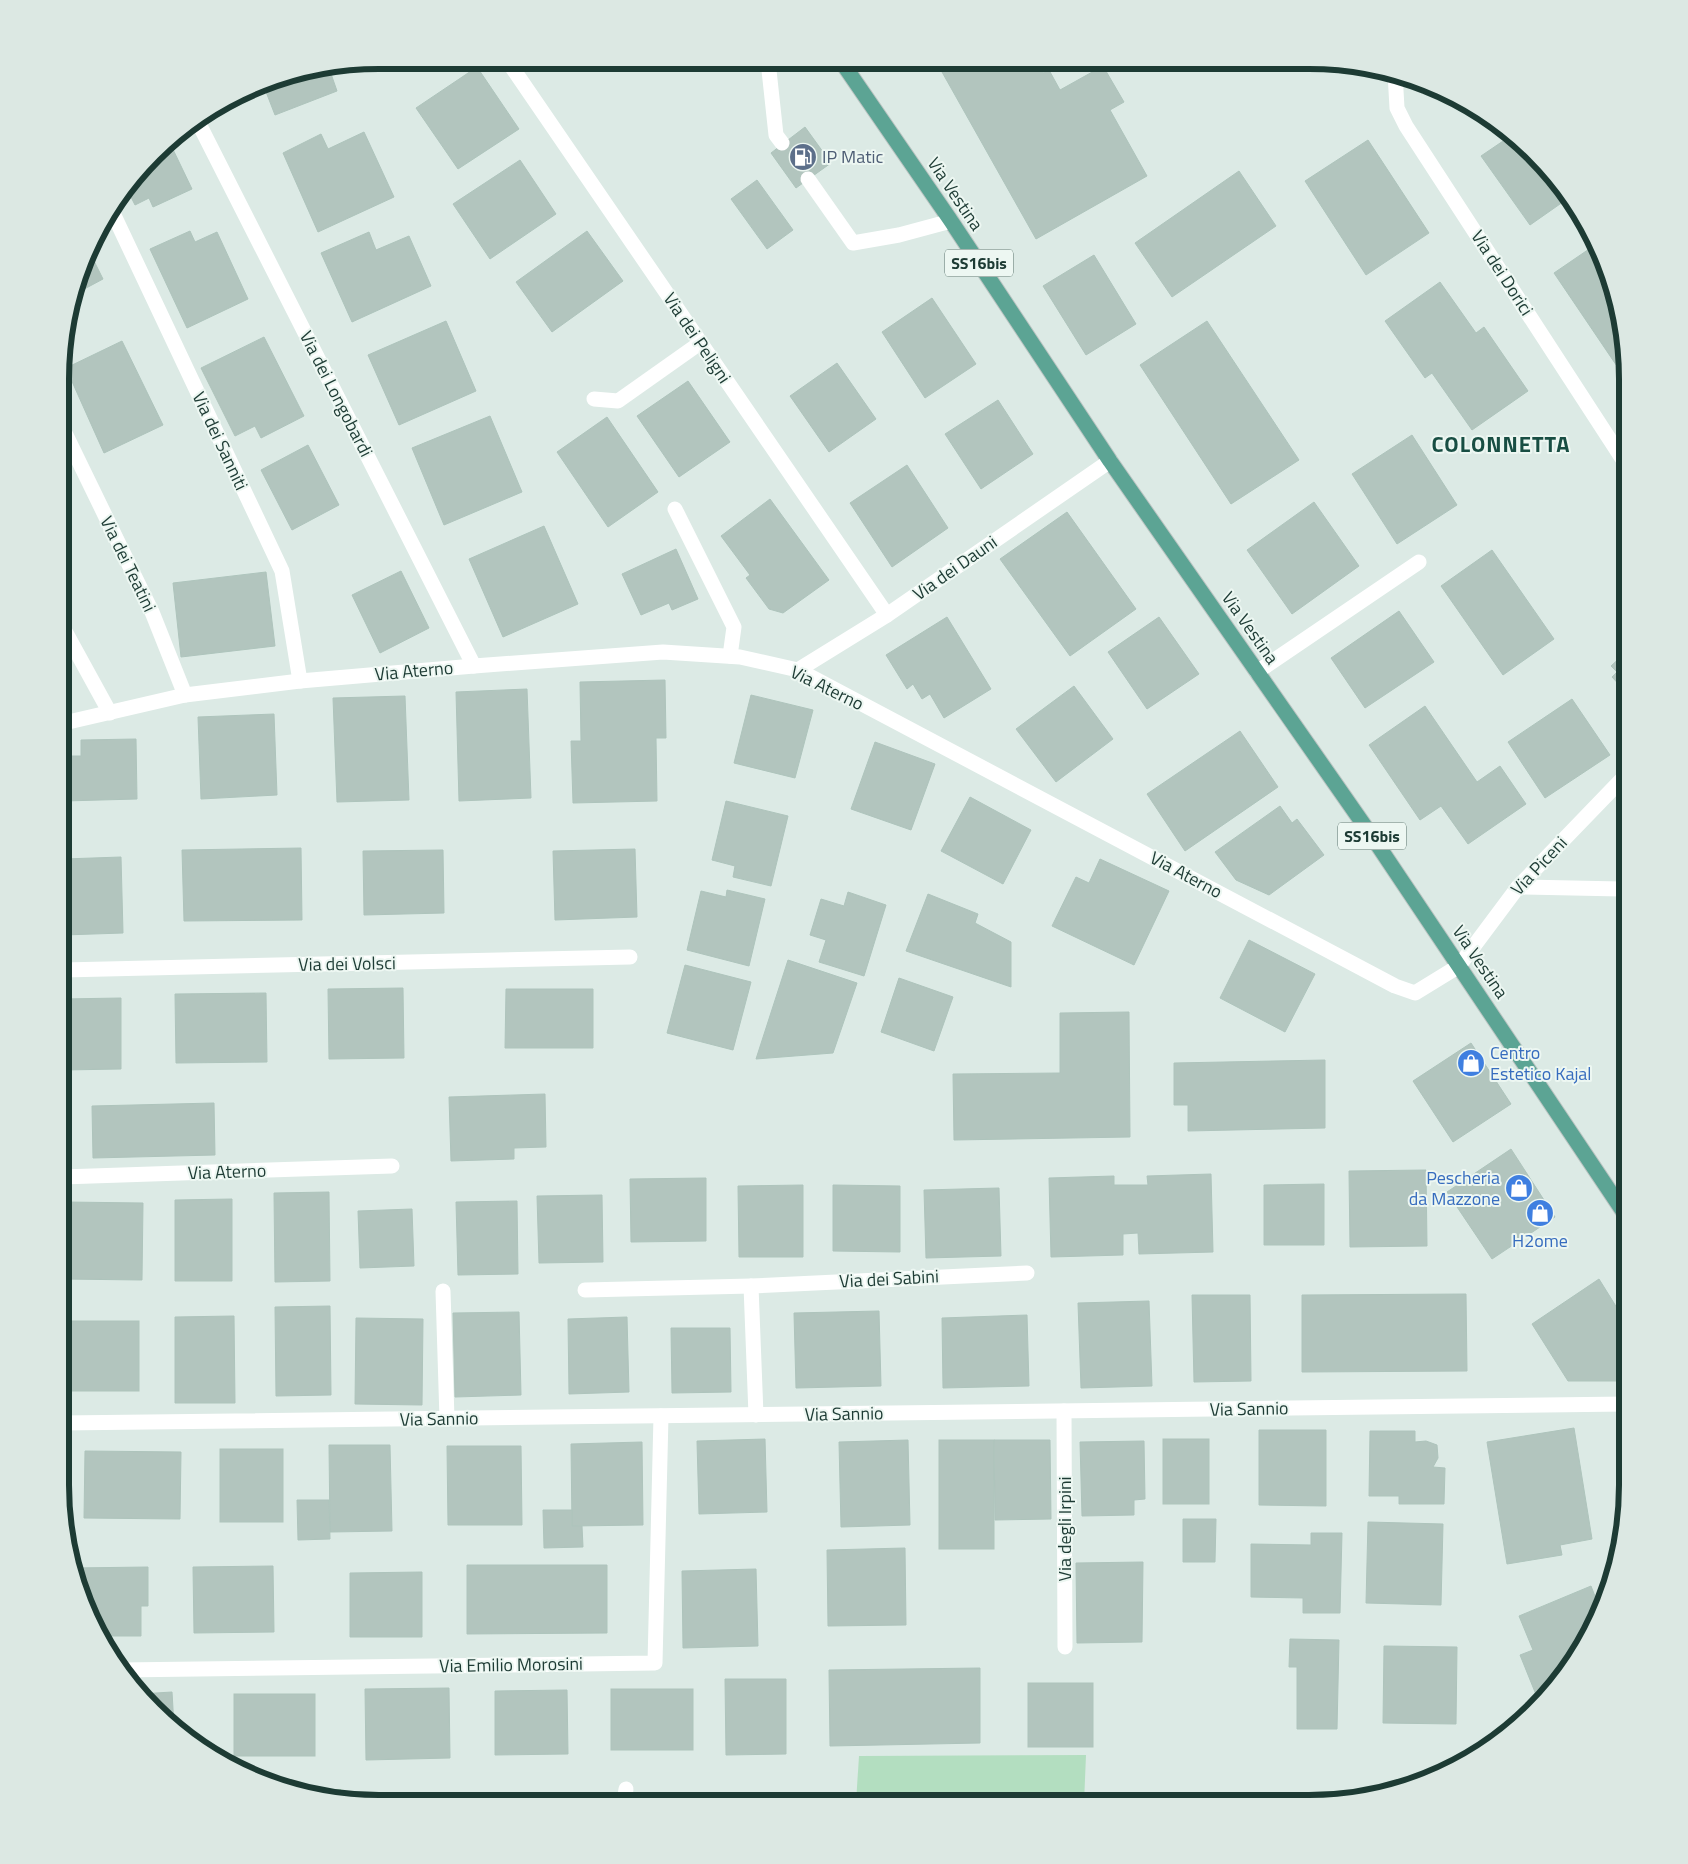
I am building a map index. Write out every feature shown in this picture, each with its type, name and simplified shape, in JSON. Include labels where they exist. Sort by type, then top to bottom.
[{"type":"main road","name":"Via Vestina","points":[[846,69],[1110,461],[1371,834],[1619,1205]]},
{"type":"street","name":"Via dei Peligni","points":[[514,69],[887,616]]},
{"type":"street","points":[[769,69],[776,135],[782,144]]},
{"type":"street","name":"Via dei Dorici","points":[[1395,81],[1397,108],[1406,126],[1619,454]]},
{"type":"street","name":"Via dei Longobardi","points":[[200,126],[474,666]]},
{"type":"street","points":[[808,179],[853,243],[899,235],[950,221]]},
{"type":"street","name":"Via dei Sanniti","points":[[115,217],[282,571],[300,681]]},
{"type":"street","points":[[594,399],[618,401],[700,343]]},
{"type":"street","name":"Via dei Teatini","points":[[69,441],[152,612],[185,695]]},
{"type":"street","name":"Via dei Dauni","points":[[798,670],[887,616],[1110,461]]},
{"type":"street","points":[[675,509],[734,627],[730,656]]},
{"type":"street","points":[[1257,672],[1419,562]]},
{"type":"street","points":[[69,638],[110,713]]},
{"type":"street","name":"Via Aterno","points":[[69,722],[185,695],[300,681],[663,652],[730,656],[798,670],[1395,986],[1415,993],[1460,966]]},
{"type":"street","name":"Via Piceni","points":[[1460,966],[1518,887],[1619,782]]},
{"type":"street","points":[[1518,887],[1619,889]]},
{"type":"street","name":"Via dei Volsci","points":[[69,970],[630,957]]},
{"type":"street","name":"Via Aterno","points":[[69,1177],[392,1166]]},
{"type":"street","name":"Via dei Sabini","points":[[585,1290],[751,1286],[1027,1273]]},
{"type":"street","points":[[751,1286],[756,1415]]},
{"type":"street","points":[[443,1291],[447,1419]]},
{"type":"street","name":"Via Sannio","points":[[69,1423],[1619,1404]]},
{"type":"street","name":"Via degli Irpini","points":[[1064,1411],[1065,1647]]},
{"type":"street","name":"Via Emilio Morosini","points":[[130,1670],[655,1663],[661,1416]]},
{"type":"green space","points":[[1086,1755],[1084,1795],[857,1795],[859,1756]]},
{"type":"green space","points":[[320,1789],[341,1789],[341,1793],[338,1793]]},
{"type":"building","points":[[474,69],[478,69],[519,129],[458,169],[416,108]]},
{"type":"building","points":[[948,69],[1041,69],[1043,73],[1049,70],[1060,90],[1098,69],[1105,69],[1124,102],[1110,110],[1147,176],[1036,239],[942,72]]},
{"type":"building","points":[[331,72],[337,91],[275,115],[265,90],[299,79]]},
{"type":"building","points":[[805,127],[831,163],[796,188],[771,153]]},
{"type":"building","points":[[364,132],[394,197],[318,232],[283,153],[321,134],[328,149]]},
{"type":"building","points":[[1506,139],[1542,174],[1563,202],[1530,225],[1481,156]]},
{"type":"building","points":[[1368,140],[1429,233],[1366,275],[1305,181]]},
{"type":"building","points":[[172,148],[192,189],[153,207],[149,198],[135,205],[130,195],[146,174]]},
{"type":"building","points":[[520,160],[556,214],[490,259],[453,204]]},
{"type":"building","points":[[1239,171],[1276,226],[1172,297],[1135,243]]},
{"type":"building","points":[[757,180],[793,230],[767,249],[731,199]]},
{"type":"building","points":[[190,231],[195,242],[217,232],[248,299],[187,328],[150,249]]},
{"type":"building","points":[[587,231],[623,281],[552,332],[516,282]]},
{"type":"building","points":[[369,232],[376,250],[409,236],[431,286],[352,322],[321,253]]},
{"type":"building","points":[[1590,248],[1609,299],[1617,338],[1619,369],[1554,273]]},
{"type":"building","points":[[1094,255],[1136,324],[1086,355],[1043,286]]},
{"type":"building","points":[[93,258],[103,279],[82,290]]},
{"type":"building","points":[[1440,282],[1476,333],[1484,327],[1528,391],[1472,430],[1432,373],[1425,378],[1385,321]]},
{"type":"building","points":[[932,298],[976,364],[925,398],[882,332]]},
{"type":"building","points":[[446,321],[476,391],[399,425],[368,355]]},
{"type":"building","points":[[1207,321],[1299,460],[1231,504],[1140,365]]},
{"type":"building","points":[[264,337],[304,416],[261,438],[255,426],[235,436],[201,368]]},
{"type":"building","points":[[122,341],[163,425],[104,453],[69,375],[69,367]]},
{"type":"building","points":[[837,363],[876,419],[829,452],[790,396]]},
{"type":"building","points":[[688,381],[730,442],[679,477],[637,416]]},
{"type":"building","points":[[998,400],[1033,454],[981,489],[945,434]]},
{"type":"building","points":[[490,416],[522,492],[444,525],[412,448]]},
{"type":"building","points":[[607,417],[658,492],[608,527],[557,452]]},
{"type":"building","points":[[1412,435],[1457,505],[1397,544],[1352,474]]},
{"type":"building","points":[[308,445],[339,505],[292,530],[261,470]]},
{"type":"building","points":[[907,465],[948,528],[892,567],[850,503]]},
{"type":"building","points":[[770,499],[829,580],[783,613],[769,609],[746,578],[750,575],[721,536]]},
{"type":"building","points":[[1314,502],[1359,566],[1292,614],[1247,550]]},
{"type":"building","points":[[1067,512],[1136,609],[1070,656],[1000,559]]},
{"type":"building","points":[[544,526],[578,604],[503,637],[469,559]]},
{"type":"building","points":[[676,549],[698,599],[672,610],[669,603],[641,615],[622,574]]},
{"type":"building","points":[[1492,550],[1554,639],[1503,675],[1441,586]]},
{"type":"building","points":[[401,571],[429,628],[380,653],[352,595]]},
{"type":"building","points":[[266,572],[275,646],[181,657],[173,583]]},
{"type":"building","points":[[1399,611],[1434,662],[1365,708],[1331,658]]},
{"type":"building","points":[[947,617],[991,689],[944,718],[930,694],[922,699],[913,684],[907,689],[886,655]]},
{"type":"building","points":[[1159,617],[1199,674],[1147,709],[1108,652]]},
{"type":"building","points":[[1619,658],[1619,684],[1612,677],[1617,672],[1611,666]]},
{"type":"building","points":[[665,680],[666,738],[656,738],[657,801],[573,803],[571,741],[581,741],[580,682]]},
{"type":"building","points":[[1074,686],[1113,739],[1056,782],[1016,729]]},
{"type":"building","points":[[527,689],[531,798],[459,801],[456,692]]},
{"type":"building","points":[[751,695],[813,710],[795,778],[734,763]]},
{"type":"building","points":[[405,696],[409,800],[337,802],[333,698]]},
{"type":"building","points":[[1572,699],[1610,755],[1545,798],[1508,742]]},
{"type":"building","points":[[1425,706],[1477,782],[1500,766],[1526,804],[1468,844],[1441,806],[1420,820],[1369,745]]},
{"type":"building","points":[[274,714],[277,795],[201,799],[198,717]]},
{"type":"building","points":[[1240,731],[1278,787],[1185,851],[1147,794]]},
{"type":"building","points":[[136,739],[137,799],[69,801],[69,756],[81,756],[81,740]]},
{"type":"building","points":[[875,742],[935,764],[911,830],[851,809]]},
{"type":"building","points":[[970,797],[1031,830],[1003,884],[941,851]]},
{"type":"building","points":[[726,801],[788,816],[771,886],[733,877],[735,866],[712,860]]},
{"type":"building","points":[[1280,806],[1292,823],[1297,819],[1324,855],[1269,895],[1236,880],[1215,852]]},
{"type":"building","points":[[301,848],[302,920],[184,921],[182,850]]},
{"type":"building","points":[[635,849],[637,917],[555,920],[553,851]]},
{"type":"building","points":[[443,850],[444,913],[364,915],[363,851]]},
{"type":"building","points":[[121,857],[123,933],[69,935],[69,859]]},
{"type":"building","points":[[1100,859],[1169,891],[1134,965],[1052,926],[1076,877],[1089,883]]},
{"type":"building","points":[[727,890],[765,899],[749,966],[687,950],[701,891],[726,897]]},
{"type":"building","points":[[848,892],[886,905],[864,976],[819,962],[826,940],[810,935],[821,899],[844,906]]},
{"type":"building","points":[[928,894],[978,914],[975,923],[1011,942],[1011,987],[906,951]]},
{"type":"building","points":[[1249,940],[1315,974],[1285,1032],[1220,998]]},
{"type":"building","points":[[788,960],[857,983],[833,1053],[756,1059]]},
{"type":"building","points":[[685,965],[751,982],[733,1050],[667,1033]]},
{"type":"building","points":[[899,978],[953,997],[934,1051],[881,1032]]},
{"type":"building","points":[[403,988],[404,1058],[329,1059],[328,989]]},
{"type":"building","points":[[506,989],[593,989],[593,1048],[505,1048]]},
{"type":"building","points":[[266,993],[267,1062],[176,1063],[175,994]]},
{"type":"building","points":[[121,998],[121,1069],[69,1070],[69,999]]},
{"type":"building","points":[[1129,1012],[1130,1137],[954,1140],[953,1074],[1060,1073],[1060,1013]]},
{"type":"building","points":[[1471,1043],[1511,1104],[1453,1142],[1413,1081]]},
{"type":"building","points":[[1325,1060],[1325,1128],[1188,1131],[1188,1105],[1174,1105],[1174,1063]]},
{"type":"building","points":[[545,1094],[546,1147],[514,1148],[514,1159],[451,1161],[449,1097]]},
{"type":"building","points":[[214,1103],[215,1155],[93,1158],[92,1106]]},
{"type":"building","points":[[1511,1149],[1555,1217],[1492,1259],[1447,1192]]},
{"type":"building","points":[[1426,1170],[1427,1246],[1350,1247],[1349,1171]]},
{"type":"building","points":[[1211,1174],[1213,1252],[1139,1254],[1138,1233],[1123,1234],[1123,1255],[1051,1257],[1049,1178],[1114,1176],[1114,1185],[1148,1185],[1147,1176]]},
{"type":"building","points":[[706,1178],[706,1241],[631,1242],[630,1179]]},
{"type":"building","points":[[1324,1184],[1324,1245],[1264,1245],[1264,1185]]},
{"type":"building","points":[[803,1185],[803,1257],[739,1257],[738,1186]]},
{"type":"building","points":[[833,1185],[900,1186],[900,1252],[833,1251]]},
{"type":"building","points":[[999,1188],[1001,1256],[926,1258],[924,1190]]},
{"type":"building","points":[[329,1192],[330,1281],[275,1282],[274,1193]]},
{"type":"building","points":[[602,1195],[603,1262],[539,1263],[537,1196]]},
{"type":"building","points":[[232,1199],[232,1281],[175,1281],[175,1200]]},
{"type":"building","points":[[517,1201],[518,1274],[458,1275],[456,1202]]},
{"type":"building","points":[[69,1202],[143,1203],[142,1280],[69,1279]]},
{"type":"building","points":[[412,1209],[414,1266],[360,1268],[358,1211]]},
{"type":"building","points":[[1599,1279],[1619,1311],[1619,1381],[1568,1381],[1532,1324]]},
{"type":"building","points":[[1466,1294],[1467,1371],[1302,1372],[1302,1295]]},
{"type":"building","points":[[1192,1295],[1250,1295],[1251,1381],[1194,1382]]},
{"type":"building","points":[[1149,1301],[1152,1386],[1081,1388],[1078,1303]]},
{"type":"building","points":[[330,1306],[331,1395],[276,1396],[275,1307]]},
{"type":"building","points":[[879,1311],[881,1386],[796,1388],[794,1313]]},
{"type":"building","points":[[519,1312],[521,1395],[455,1397],[453,1313]]},
{"type":"building","points":[[1027,1315],[1029,1386],[943,1388],[942,1318]]},
{"type":"building","points":[[234,1316],[235,1403],[175,1403],[175,1317]]},
{"type":"building","points":[[627,1317],[629,1392],[569,1394],[568,1319]]},
{"type":"building","points":[[356,1318],[423,1319],[422,1405],[355,1404]]},
{"type":"building","points":[[69,1321],[139,1321],[139,1391],[69,1391]]},
{"type":"building","points":[[671,1328],[730,1328],[731,1392],[672,1393]]},
{"type":"building","points":[[1574,1428],[1592,1539],[1560,1545],[1562,1555],[1507,1564],[1487,1442]]},
{"type":"building","points":[[1259,1430],[1326,1430],[1326,1506],[1259,1505]]},
{"type":"building","points":[[1370,1431],[1415,1431],[1415,1442],[1426,1441],[1437,1445],[1438,1458],[1433,1467],[1445,1468],[1444,1504],[1399,1504],[1399,1496],[1369,1496]]},
{"type":"building","points":[[765,1439],[767,1512],[699,1514],[697,1441]]},
{"type":"building","points":[[1163,1439],[1209,1439],[1209,1504],[1163,1504]]},
{"type":"building","points":[[908,1440],[910,1525],[841,1527],[839,1442]]},
{"type":"building","points":[[939,1440],[994,1440],[994,1549],[939,1549]]},
{"type":"building","points":[[994,1440],[1050,1440],[1051,1519],[995,1520]]},
{"type":"building","points":[[1144,1441],[1145,1499],[1134,1500],[1134,1515],[1082,1516],[1080,1442]]},
{"type":"building","points":[[642,1442],[643,1525],[572,1526],[571,1444]]},
{"type":"building","points":[[329,1445],[390,1445],[392,1531],[330,1532]]},
{"type":"building","points":[[447,1446],[521,1446],[522,1525],[448,1525]]},
{"type":"building","points":[[220,1449],[283,1449],[283,1522],[220,1522]]},
{"type":"building","points":[[85,1451],[181,1452],[180,1519],[84,1518]]},
{"type":"building","points":[[297,1500],[329,1500],[330,1539],[298,1540]]},
{"type":"building","points":[[543,1510],[572,1510],[572,1526],[582,1526],[583,1547],[544,1548]]},
{"type":"building","points":[[1183,1519],[1216,1519],[1215,1562],[1183,1562]]},
{"type":"building","points":[[1368,1522],[1443,1524],[1441,1605],[1366,1603]]},
{"type":"building","points":[[1311,1533],[1342,1533],[1340,1613],[1303,1613],[1303,1598],[1251,1597],[1251,1544],[1311,1545]]},
{"type":"building","points":[[905,1548],[906,1625],[828,1626],[827,1550]]},
{"type":"building","points":[[1143,1562],[1142,1642],[1077,1643],[1076,1563]]},
{"type":"building","points":[[467,1565],[607,1565],[607,1633],[467,1634]]},
{"type":"building","points":[[273,1566],[274,1632],[194,1633],[193,1567]]},
{"type":"building","points":[[148,1567],[148,1606],[141,1606],[141,1636],[108,1636],[92,1604],[80,1568]]},
{"type":"building","points":[[756,1569],[758,1646],[683,1648],[682,1571]]},
{"type":"building","points":[[422,1572],[422,1637],[350,1637],[350,1573]]},
{"type":"building","points":[[1591,1586],[1597,1601],[1578,1640],[1555,1674],[1536,1696],[1520,1655],[1533,1650],[1519,1616]]},
{"type":"building","points":[[1290,1639],[1339,1640],[1337,1729],[1297,1729],[1297,1667],[1289,1667]]},
{"type":"building","points":[[1384,1646],[1457,1647],[1456,1724],[1383,1723]]},
{"type":"building","points":[[980,1668],[980,1743],[830,1746],[829,1670]]},
{"type":"building","points":[[725,1679],[786,1679],[786,1754],[726,1755]]},
{"type":"building","points":[[1028,1683],[1093,1683],[1093,1747],[1028,1747]]},
{"type":"building","points":[[449,1688],[450,1758],[366,1760],[365,1689]]},
{"type":"building","points":[[611,1689],[693,1689],[693,1750],[611,1750]]},
{"type":"building","points":[[567,1690],[568,1754],[495,1755],[495,1691]]},
{"type":"building","points":[[172,1692],[174,1718],[160,1704],[149,1693]]},
{"type":"building","points":[[234,1694],[315,1694],[315,1756],[234,1756]]},
{"type":"place","name":"IP Matic","points":[[803,157]]},
{"type":"place","name":"Centro Estetico Kajal","points":[[1471,1063]]},
{"type":"place","name":"Pescheria da Mazzone","points":[[1519,1188]]},
{"type":"place","name":"H2ome","points":[[1540,1213]]},
{"type":"district","name":"COLONNETTA","points":[[1501,444]]}]
